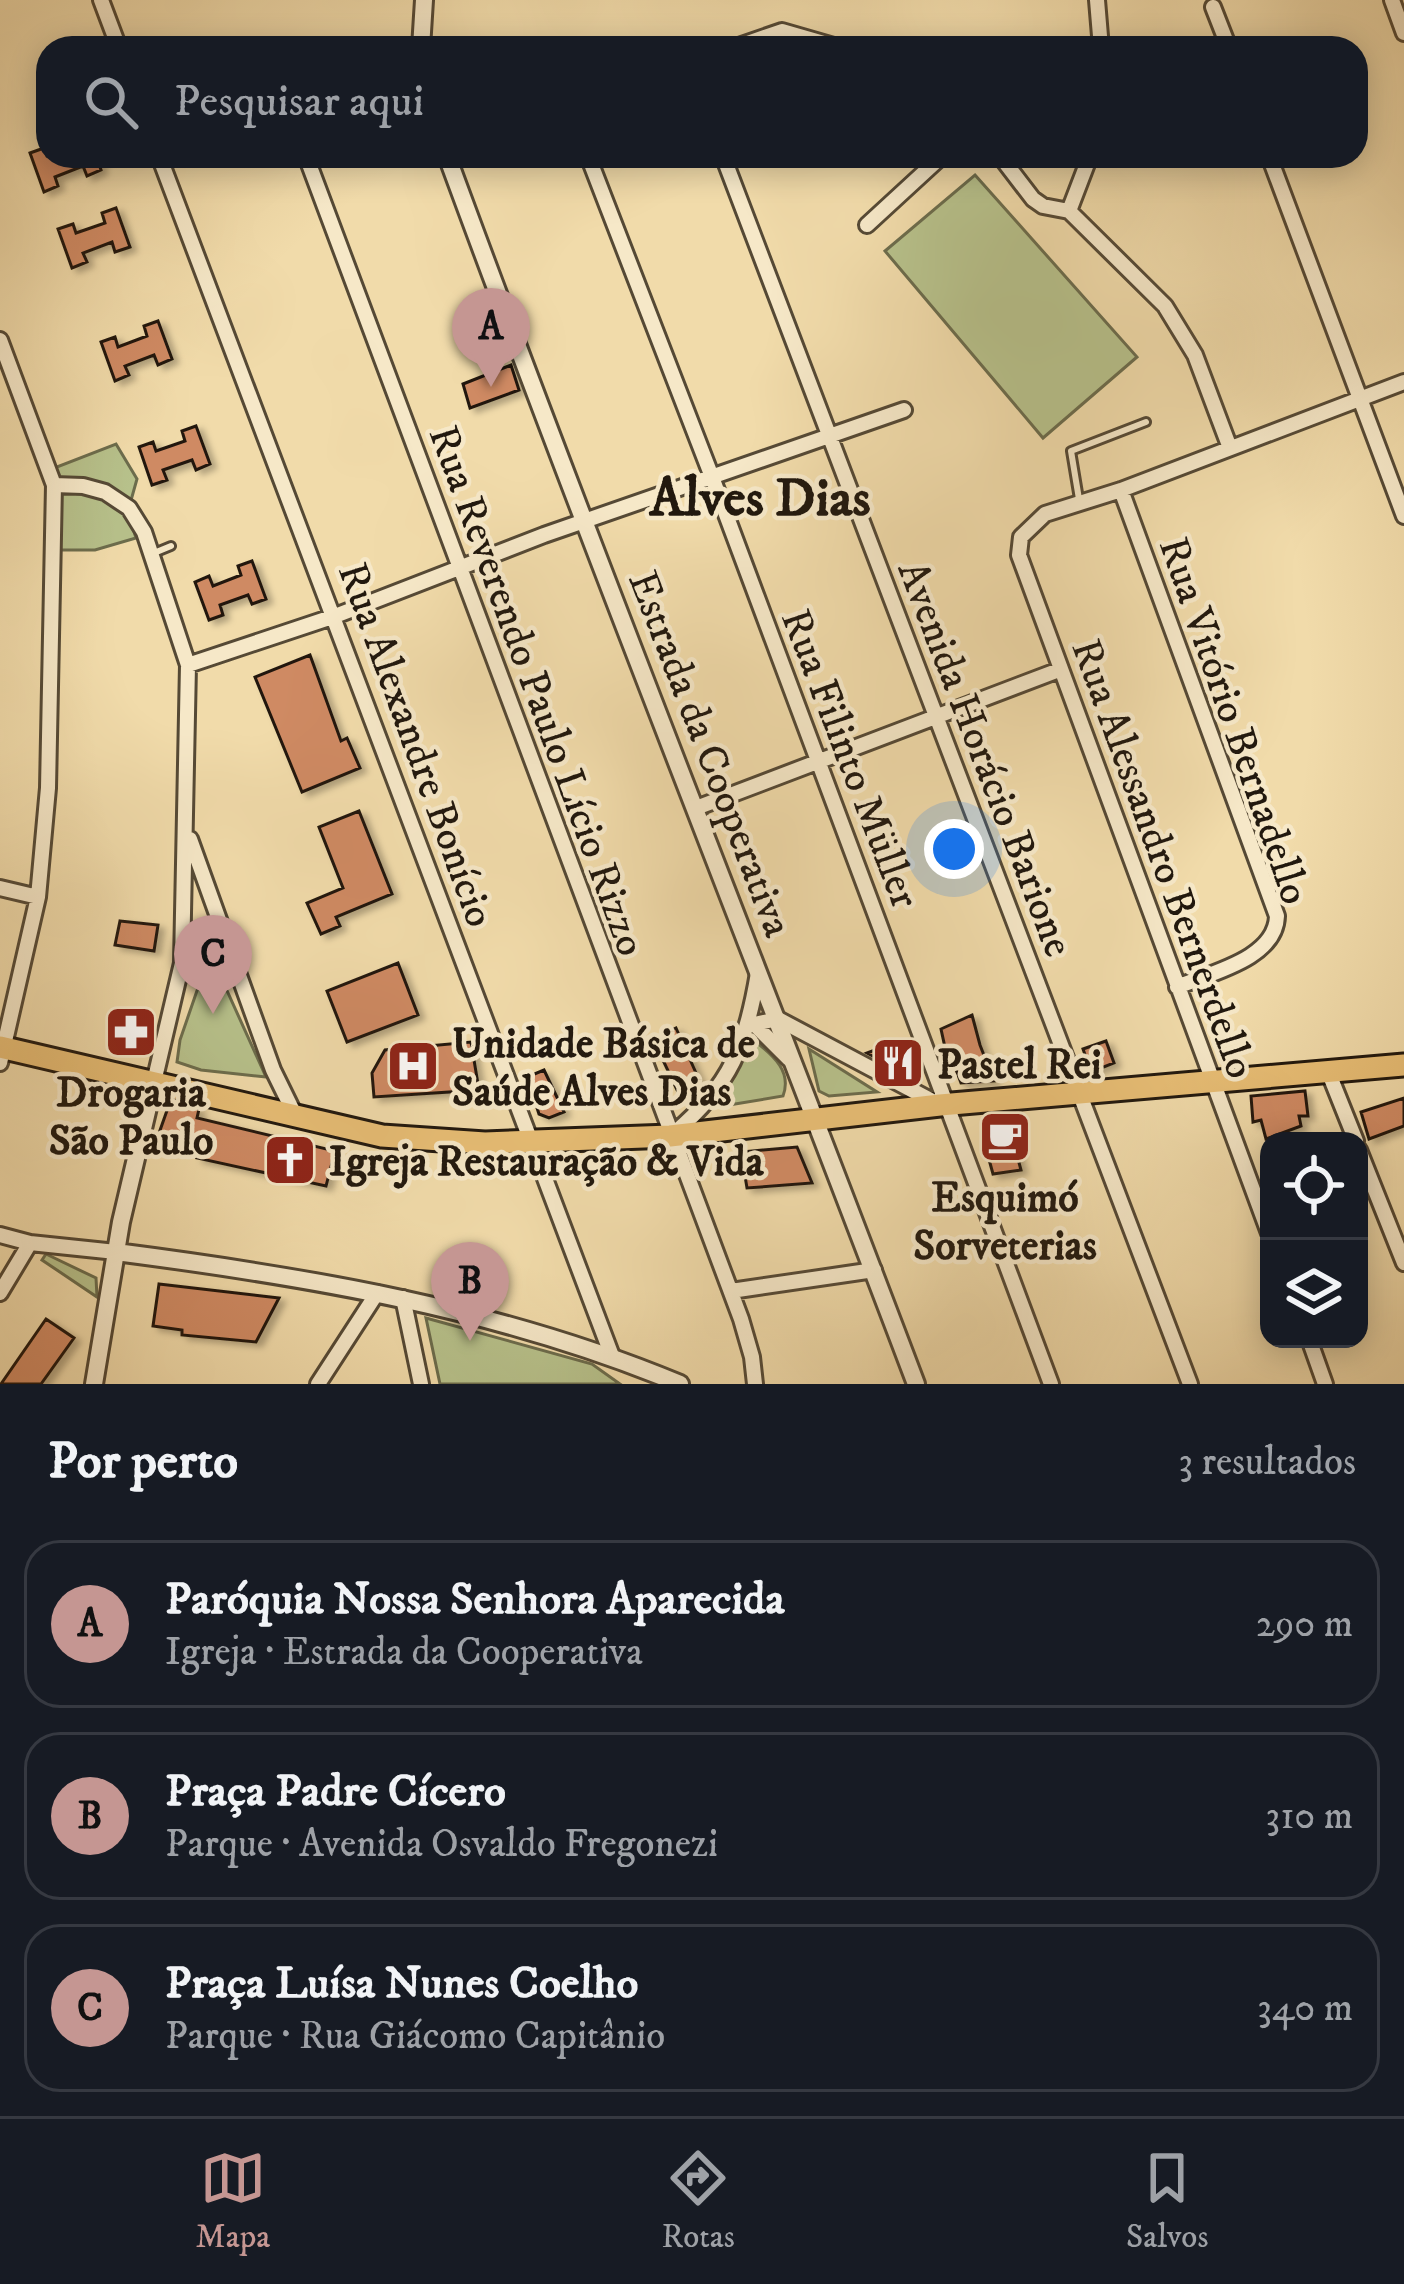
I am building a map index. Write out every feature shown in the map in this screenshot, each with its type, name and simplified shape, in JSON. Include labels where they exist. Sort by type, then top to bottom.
[{"type":"main road","points":[[2,1053],[154,1082],[297,1119],[428,1142],[530,1143],[670,1136],[1404,1065]]},
{"type":"street","points":[[101,0],[114,36]]},
{"type":"street","points":[[422,36],[424,0]]},
{"type":"street","points":[[1096,0],[1099,36]]},
{"type":"street","points":[[1392,0],[1404,33]]},
{"type":"street","points":[[1214,7],[1224,36]]},
{"type":"street","points":[[768,36],[782,31],[799,36]]},
{"type":"street","name":"Rua Alexandre Bonício","points":[[164,168],[612,1356]]},
{"type":"street","name":"Rua Reverendo Paulo Lício Rizzo","points":[[309,168],[731,1291],[752,1357],[755,1384]]},
{"type":"street","name":"Estrada da Cooperativa","points":[[452,168],[916,1384]]},
{"type":"street","name":"Rua Filinto Müller","points":[[593,168],[1052,1384]]},
{"type":"street","name":"Avenida Horácio Barione","points":[[728,168],[1190,1384]]},
{"type":"street","points":[[867,225],[929,168]]},
{"type":"street","points":[[1009,168],[1033,199],[1069,211],[1147,285],[1195,355],[1230,448]]},
{"type":"street","points":[[1069,211],[1085,168]]},
{"type":"street","points":[[1273,168],[1404,516]]},
{"type":"street","points":[[0,340],[54,485],[52,695],[38,897],[2,1053]]},
{"type":"street","points":[[1080,503],[1404,382]]},
{"type":"street","points":[[188,665],[904,410]]},
{"type":"street","points":[[54,485],[83,486],[120,500],[135,517],[188,665],[182,963],[116,1252],[94,1384]]},
{"type":"street","name":"Rua Vitório Bernadello","points":[[1120,490],[1277,916],[1274,936],[1254,954],[1177,986]]},
{"type":"street","name":"Rua Alessandro Bernerdello","points":[[1080,503],[1046,514],[1021,537],[1019,555],[1260,1209]]},
{"type":"street","points":[[696,808],[1059,670]]},
{"type":"street","points":[[187,832],[274,1070],[297,1119]]},
{"type":"street","points":[[0,888],[38,897]]},
{"type":"street","points":[[183,931],[199,929],[230,948]]},
{"type":"street","name":"Estrada da Cooperativa","points":[[758,973],[752,1024],[792,1063]]},
{"type":"street","points":[[670,1136],[717,1090],[752,1024],[778,1019],[945,1106]]},
{"type":"street","points":[[1328,1071],[1352,1132]]},
{"type":"street","points":[[1368,1172],[1404,1262]]},
{"type":"street","points":[[0,1235],[30,1244],[270,1272],[403,1298],[541,1333],[680,1384]]},
{"type":"street","points":[[0,1293],[30,1244]]},
{"type":"street","points":[[731,1291],[874,1270]]},
{"type":"street","points":[[318,1384],[377,1293]]},
{"type":"street","points":[[403,1298],[421,1384]]},
{"type":"street","points":[[1312,1348],[1325,1384]]},
{"type":"lane","points":[[1080,503],[1071,451],[1146,422]]},
{"type":"lane","points":[[151,554],[171,546]]},
{"type":"green space","points":[[975,175],[1137,357],[1043,438],[885,251]]},
{"type":"green space","points":[[116,444],[137,479],[128,511],[136,538],[95,550],[48,550],[49,470]]},
{"type":"green space","points":[[210,953],[266,1077],[201,1070],[177,1062]]},
{"type":"green space","points":[[756,1042],[783,1072],[783,1096],[729,1105],[727,1082]]},
{"type":"green space","points":[[809,1049],[877,1092],[829,1096],[819,1091]]},
{"type":"green space","points":[[46,1254],[96,1278],[97,1297],[42,1260]]},
{"type":"green space","points":[[426,1318],[592,1364],[620,1384],[440,1384]]},
{"type":"building","points":[[36,151],[36,168],[78,168],[55,177],[58,186],[44,192],[30,153]]},
{"type":"building","points":[[116,208],[130,247],[115,252],[112,242],[83,253],[87,262],[72,268],[58,229],[73,224],[76,233],[105,223],[102,213]]},
{"type":"building","points":[[158,321],[172,359],[158,365],[154,355],[125,366],[129,375],[115,381],[101,342],[115,337],[118,347],[147,336],[144,326]]},
{"type":"building","points":[[511,365],[519,390],[470,408],[463,384]]},
{"type":"building","points":[[196,426],[210,464],[196,470],[192,460],[163,470],[167,480],[152,485],[139,447],[153,442],[156,451],[185,441],[182,431]]},
{"type":"building","points":[[252,561],[266,599],[252,604],[248,595],[220,605],[223,615],[209,620],[195,582],[209,576],[213,586],[241,575],[238,566]]},
{"type":"building","points":[[310,655],[341,741],[347,738],[360,768],[302,792],[255,677]]},
{"type":"building","points":[[359,811],[392,894],[336,917],[340,926],[321,934],[307,903],[343,888],[319,827]]},
{"type":"building","points":[[120,921],[158,925],[154,951],[115,945]]},
{"type":"building","points":[[398,963],[418,1015],[347,1042],[327,991]]},
{"type":"building","points":[[972,1015],[994,1081],[961,1083],[946,1052],[941,1029]]},
{"type":"building","points":[[676,1028],[700,1082],[678,1092],[653,1039]]},
{"type":"building","points":[[1106,1041],[1114,1063],[1091,1072],[1083,1049]]},
{"type":"building","points":[[471,1042],[479,1090],[374,1097],[372,1073],[385,1050]]},
{"type":"building","points":[[896,1042],[907,1067],[901,1071],[867,1053]]},
{"type":"building","points":[[544,1070],[564,1112],[549,1118],[539,1114],[527,1077]]},
{"type":"building","points":[[1305,1091],[1308,1116],[1299,1116],[1301,1126],[1285,1132],[1264,1132],[1261,1120],[1253,1122],[1251,1096]]},
{"type":"building","points":[[1404,1098],[1404,1126],[1369,1139],[1361,1112]]},
{"type":"building","points":[[170,1102],[199,1109],[197,1118],[335,1151],[326,1186],[197,1158],[203,1141],[158,1136]]},
{"type":"building","points":[[1010,1129],[1021,1170],[993,1174],[982,1134]]},
{"type":"building","points":[[797,1147],[812,1183],[747,1188],[741,1152]]},
{"type":"building","points":[[159,1284],[279,1298],[256,1342],[182,1335],[182,1330],[153,1326]]},
{"type":"building","points":[[46,1319],[74,1338],[41,1384],[1,1384]]},
{"type":"place","name":"Paróquia Nossa Senhora Aparecida","points":[[491,387]]},
{"type":"place","name":"Praça Luísa Nunes Coelho","points":[[213,1014]]},
{"type":"place","name":"Drogaria São Paulo","points":[[131,1032]]},
{"type":"place","name":"Pastel Rei","points":[[898,1063]]},
{"type":"place","name":"Unidade Básica de Saúde Alves Dias","points":[[413,1066]]},
{"type":"place","name":"Esquimó Sorveterias","points":[[1005,1137]]},
{"type":"place","name":"Igreja Restauração & Vida","points":[[290,1160]]},
{"type":"place","name":"Praça Padre Cícero","points":[[470,1341]]},
{"type":"district","name":"Alves Dias","points":[[760,496]]}]
